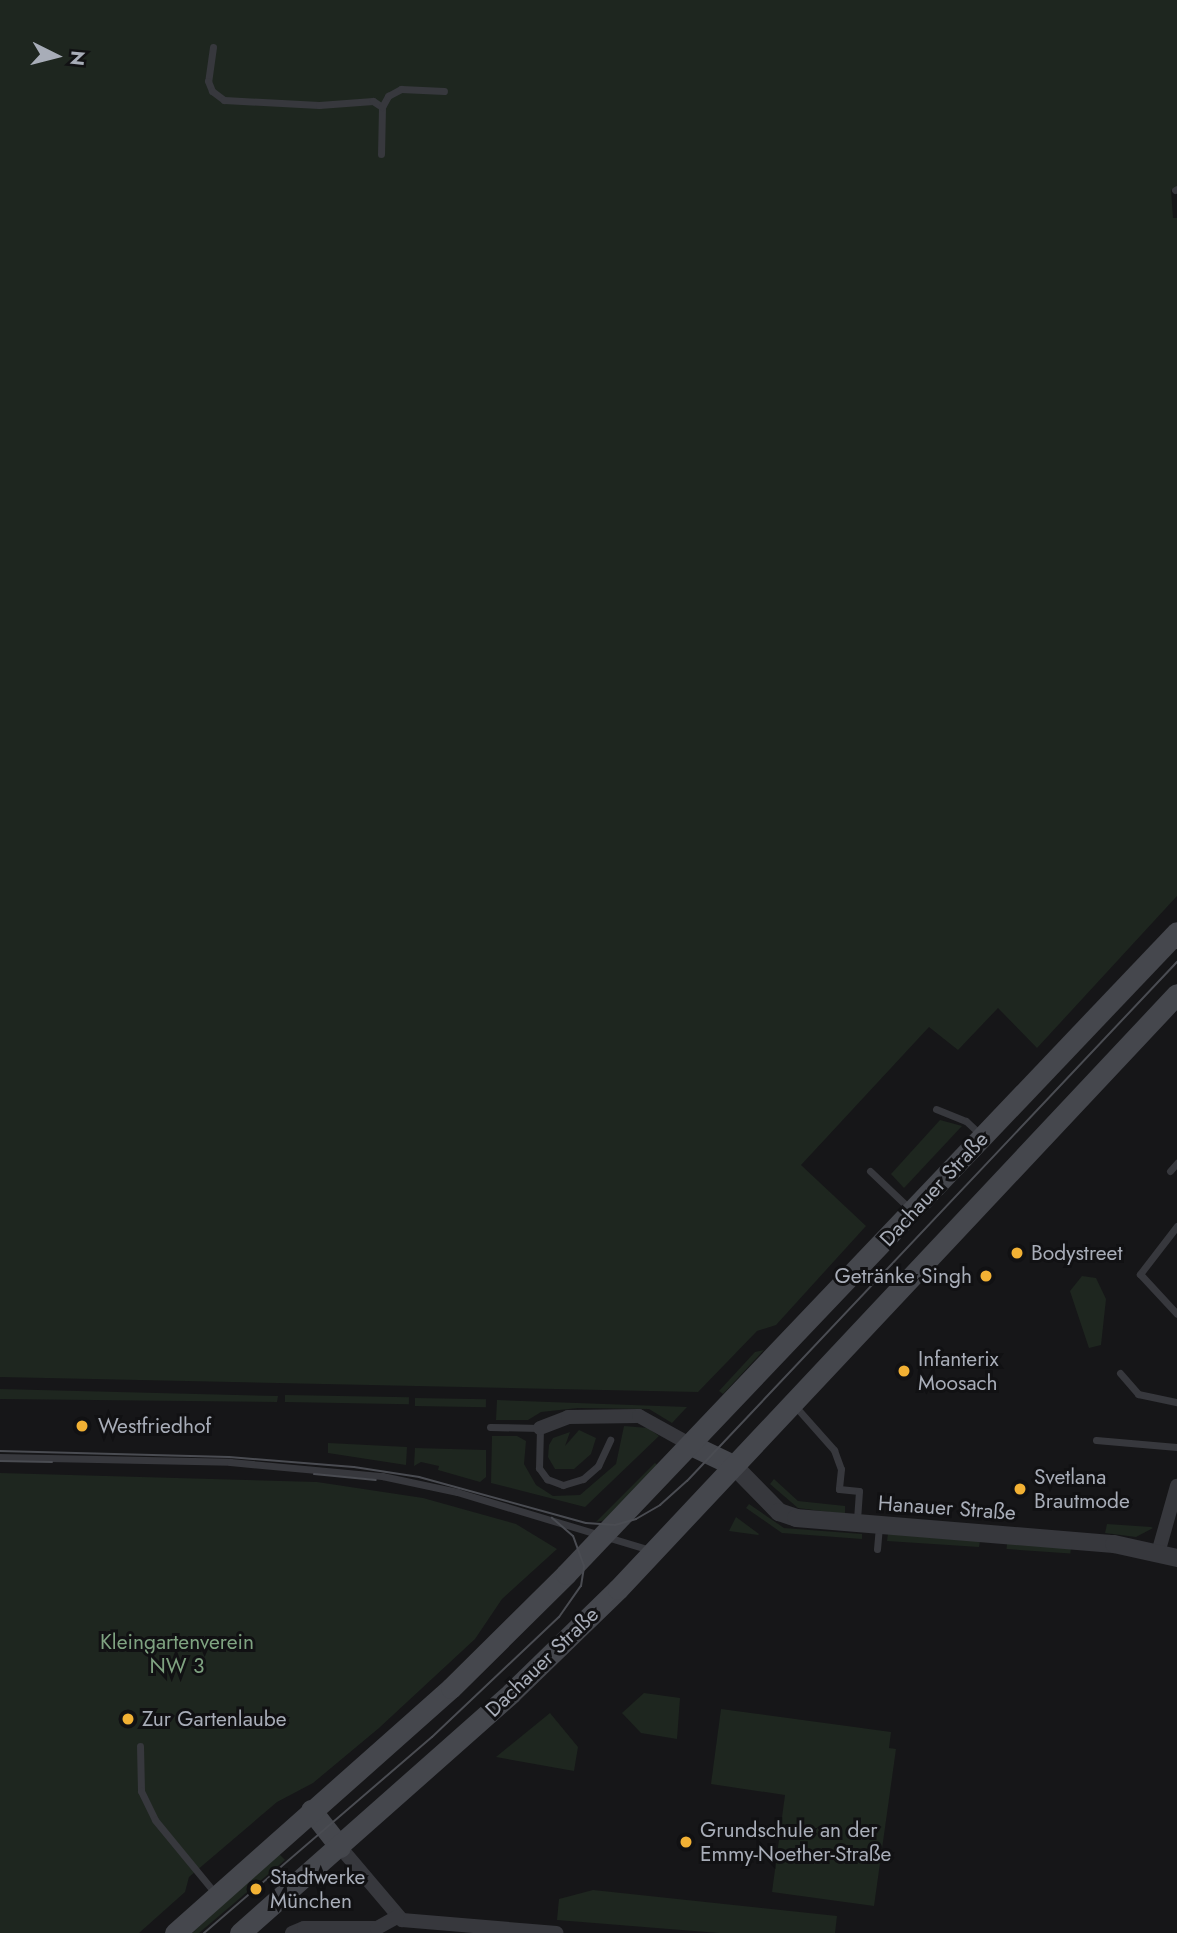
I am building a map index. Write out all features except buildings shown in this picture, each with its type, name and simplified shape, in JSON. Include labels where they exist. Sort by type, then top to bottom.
[{"type":"main road","name":"Dachauer Straße","points":[[176,1933],[451,1688],[602,1537],[1177,932]]},
{"type":"main road","name":"Dachauer Straße","points":[[240,1933],[511,1693],[654,1551],[1177,994]]},
{"type":"main road","points":[[691,1445],[733,1465]]},
{"type":"main road","points":[[311,1810],[340,1847]]},
{"type":"street","points":[[540,1428],[568,1417],[639,1416],[691,1445]]},
{"type":"street","name":"Hanauer Straße","points":[[733,1465],[779,1511],[813,1522],[1114,1544],[1177,1558]]},
{"type":"street","points":[[1158,1553],[1177,1486]]},
{"type":"street","points":[[340,1847],[397,1917],[410,1923],[556,1933]]},
{"type":"street","points":[[292,1933],[304,1928],[377,1928],[397,1917]]},
{"type":"lane","points":[[213,47],[208,81],[212,91],[224,100],[319,105],[351,99],[373,100],[382,107]]},
{"type":"lane","points":[[381,153],[382,107],[388,96],[401,89],[444,91]]},
{"type":"lane","points":[[936,1109],[966,1121],[983,1137]]},
{"type":"lane","points":[[1170,1171],[1177,1163]]},
{"type":"lane","points":[[870,1171],[913,1211]]},
{"type":"lane","points":[[1177,1226],[1140,1275],[1177,1314]]},
{"type":"lane","points":[[1120,1373],[1138,1394],[1177,1402]]},
{"type":"lane","points":[[792,1403],[834,1450],[841,1469],[839,1489],[859,1491],[857,1525]]},
{"type":"lane","points":[[490,1427],[540,1428],[539,1468],[556,1484],[569,1485],[591,1473],[610,1440]]},
{"type":"lane","points":[[1096,1440],[1177,1447]]},
{"type":"lane","points":[[0,1457],[230,1462],[382,1476],[457,1492],[654,1551]]},
{"type":"lane","points":[[877,1549],[879,1527]]},
{"type":"lane","points":[[140,1746],[141,1791],[155,1820],[217,1897]]},
{"type":"green space","name":"Westfriedhof","points":[[0,0],[1177,0],[1177,188],[1171,190],[1173,218],[1177,218],[1177,896],[1037,1048],[998,1008],[958,1050],[929,1027],[801,1165],[866,1226],[776,1325],[757,1331],[698,1392],[0,1377]]},
{"type":"green space","points":[[940,1120],[962,1126],[904,1188],[891,1174]]},
{"type":"green space","points":[[1082,1276],[1096,1278],[1106,1299],[1101,1345],[1089,1348],[1070,1291]]},
{"type":"green space","points":[[764,1350],[723,1394],[719,1391],[755,1352]]},
{"type":"green space","points":[[0,1389],[278,1396],[277,1402],[0,1399]]},
{"type":"green space","points":[[285,1395],[409,1397],[409,1404],[285,1402]]},
{"type":"green space","points":[[415,1398],[486,1399],[486,1407],[415,1406]]},
{"type":"green space","points":[[497,1400],[687,1407],[672,1423],[649,1409],[578,1408],[541,1412],[528,1420],[496,1420]]},
{"type":"green space","points":[[624,1426],[648,1428],[659,1436],[585,1507],[491,1483],[492,1436],[517,1436],[526,1441],[524,1464],[536,1485],[553,1496],[580,1495],[616,1464]]},
{"type":"green space","points":[[579,1430],[596,1438],[591,1454],[574,1469],[555,1469],[548,1457],[553,1438],[570,1432],[565,1446]]},
{"type":"green space","points":[[328,1443],[407,1447],[406,1465],[328,1453]]},
{"type":"green space","points":[[415,1448],[486,1450],[486,1477],[480,1482],[438,1470],[439,1466],[421,1462],[414,1466]]},
{"type":"green space","points":[[655,1463],[658,1466],[606,1520],[596,1522]]},
{"type":"green space","name":"Kleingartenverein NW 3","points":[[0,1473],[317,1482],[423,1498],[516,1524],[557,1549],[502,1599],[475,1639],[379,1728],[313,1783],[277,1802],[189,1877],[185,1892],[139,1933],[0,1933]]},
{"type":"green space","points":[[774,1479],[798,1501],[845,1506],[845,1514],[798,1508],[770,1484]]},
{"type":"green space","points":[[749,1504],[784,1528],[862,1534],[862,1539],[782,1533],[746,1508]]},
{"type":"green space","points":[[736,1517],[759,1534],[729,1531]]},
{"type":"green space","points":[[1107,1524],[1153,1528],[1136,1537],[1105,1533]]},
{"type":"green space","points":[[888,1534],[980,1541],[979,1547],[887,1541]]},
{"type":"green space","points":[[1007,1543],[1071,1547],[1070,1553],[1007,1549]]},
{"type":"green space","points":[[644,1693],[680,1698],[677,1739],[641,1733],[622,1713]]},
{"type":"green space","points":[[721,1709],[891,1732],[889,1748],[896,1749],[874,1906],[772,1892],[785,1795],[711,1784]]},
{"type":"green space","points":[[550,1713],[578,1747],[574,1771],[496,1757]]},
{"type":"green space","points":[[278,1853],[285,1860],[199,1933],[192,1933]]},
{"type":"green space","points":[[593,1890],[837,1916],[835,1933],[719,1933],[557,1920],[559,1899]]},
{"type":"tram line","points":[[0,1451],[229,1457],[354,1467],[419,1477],[586,1523],[615,1525],[636,1519],[660,1505],[687,1481],[1177,962]]},
{"type":"tram line","points":[[0,1461],[52,1462]]},
{"type":"tram line","points":[[314,1474],[376,1480]]},
{"type":"tram line","points":[[204,1933],[432,1737],[559,1617],[581,1586],[584,1566],[573,1536],[552,1518]]},
{"type":"place","name":"Bodystreet","points":[[1017,1253]]},
{"type":"place","name":"Getränke Singh","points":[[986,1276]]},
{"type":"place","name":"Infanterix Moosach","points":[[904,1371]]},
{"type":"place","name":"Westfriedhof","points":[[82,1426]]},
{"type":"place","name":"Svetlana Brautmode","points":[[1020,1489]]},
{"type":"place","name":"Zur Gartenlaube","points":[[128,1719]]},
{"type":"place","name":"Grundschule an der Emmy-Noether-Straße","points":[[686,1842]]},
{"type":"place","name":"Stadtwerke München","points":[[256,1889]]}]
